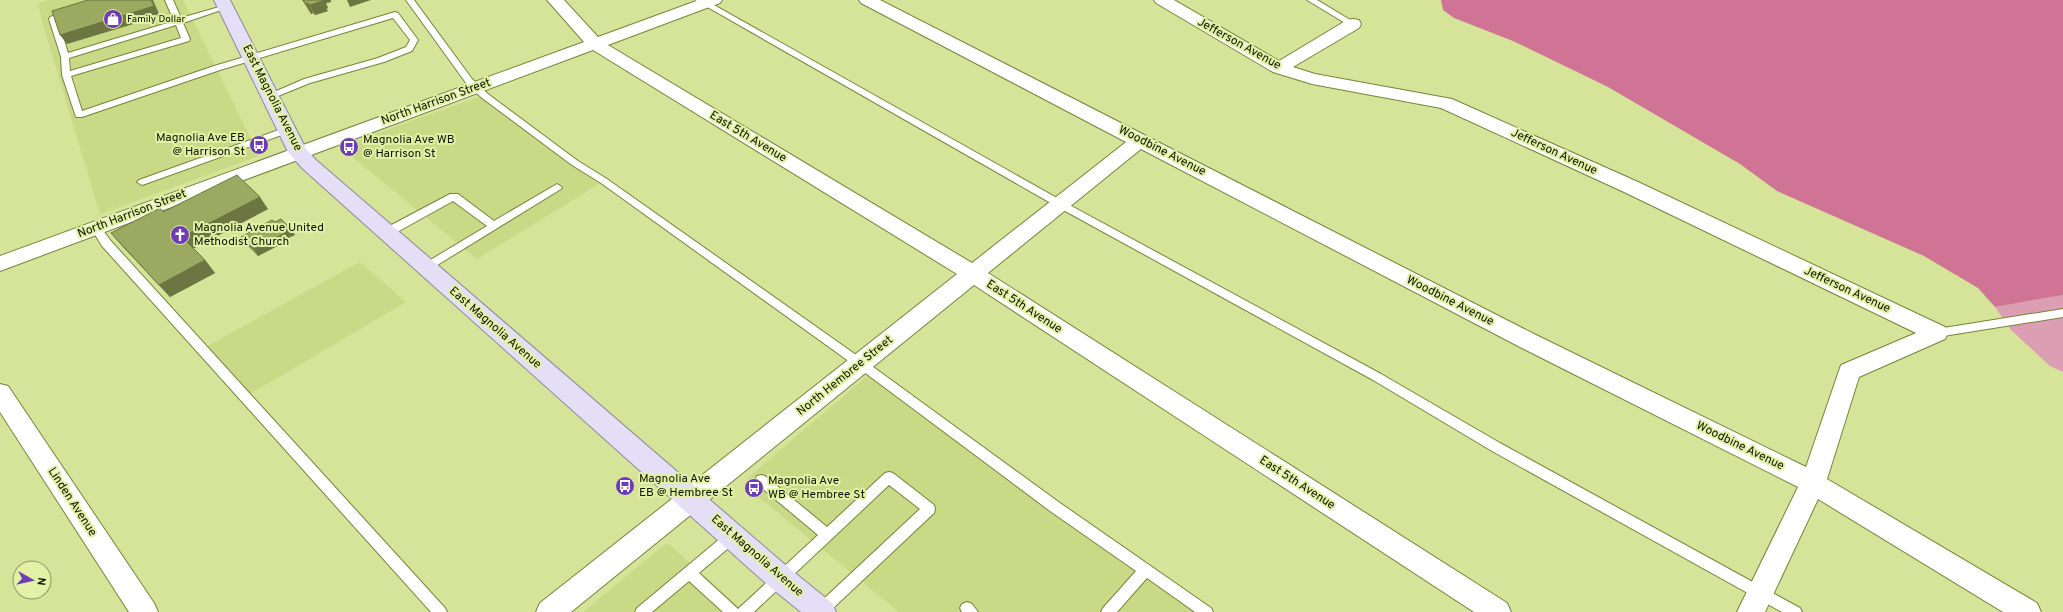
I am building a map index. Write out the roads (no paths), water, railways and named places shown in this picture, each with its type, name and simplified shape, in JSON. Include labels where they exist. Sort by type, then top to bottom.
[{"type":"main road","name":"East Magnolia Avenue","points":[[224,3],[298,152],[309,164],[780,578],[821,611]]},
{"type":"street","name":"East 5th Avenue","points":[[555,0],[595,44],[973,274],[1497,612]]},
{"type":"street","name":"Woodbine Avenue","points":[[867,0],[1528,341],[1813,483],[2027,612]]},
{"type":"street","name":"Jefferson Avenue","points":[[1162,0],[1279,68],[1312,79],[1446,103],[1631,187],[1937,333]]},
{"type":"street","name":"North Harrison Street","points":[[0,264],[298,152],[595,44],[706,1]]},
{"type":"street","points":[[1279,68],[1353,24]]},
{"type":"street","name":"North Hembree Street","points":[[550,612],[1140,140]]},
{"type":"street","points":[[1756,602],[1813,483],[1849,371],[1937,333]]},
{"type":"street","name":"Linden Avenue","points":[[0,393],[144,612]]},
{"type":"lane","points":[[66,75],[186,39],[169,0]]},
{"type":"lane","points":[[410,0],[469,81],[490,100],[575,163],[604,181],[1055,506],[1206,612]]},
{"type":"lane","points":[[1311,0],[1353,24]]},
{"type":"lane","points":[[706,1],[1060,204],[1377,377],[1756,602],[1795,612]]},
{"type":"lane","points":[[65,57],[179,21],[224,3]]},
{"type":"lane","points":[[82,11],[53,19],[65,57],[66,75],[79,115],[251,58],[395,15],[414,40],[409,48],[381,60],[307,81],[270,96]]},
{"type":"lane","points":[[142,182],[287,130]]},
{"type":"lane","points":[[426,268],[557,187]]},
{"type":"lane","points":[[386,233],[454,196],[494,226]]},
{"type":"lane","points":[[96,228],[106,243],[375,538],[440,612]]},
{"type":"lane","points":[[1937,333],[2063,313]]},
{"type":"lane","points":[[744,612],[826,534],[889,477],[929,509],[821,611]]},
{"type":"lane","points":[[761,480],[826,534]]},
{"type":"lane","points":[[642,612],[733,536]]},
{"type":"lane","points":[[1108,612],[1146,570]]},
{"type":"lane","points":[[690,573],[733,612]]},
{"type":"place","name":"Family Dollar","points":[[113,19]]},
{"type":"place","name":"Magnolia Ave EB @ Harrison St","points":[[259,145]]},
{"type":"place","name":"Magnolia Ave WB @ Harrison St","points":[[349,147]]},
{"type":"place","name":"Magnolia Avenue United Methodist Church","points":[[180,235]]},
{"type":"place","name":"Magnolia Ave EB @ Hembree St","points":[[625,486]]},
{"type":"place","name":"Magnolia Ave WB @ Hembree St","points":[[754,488]]}]
